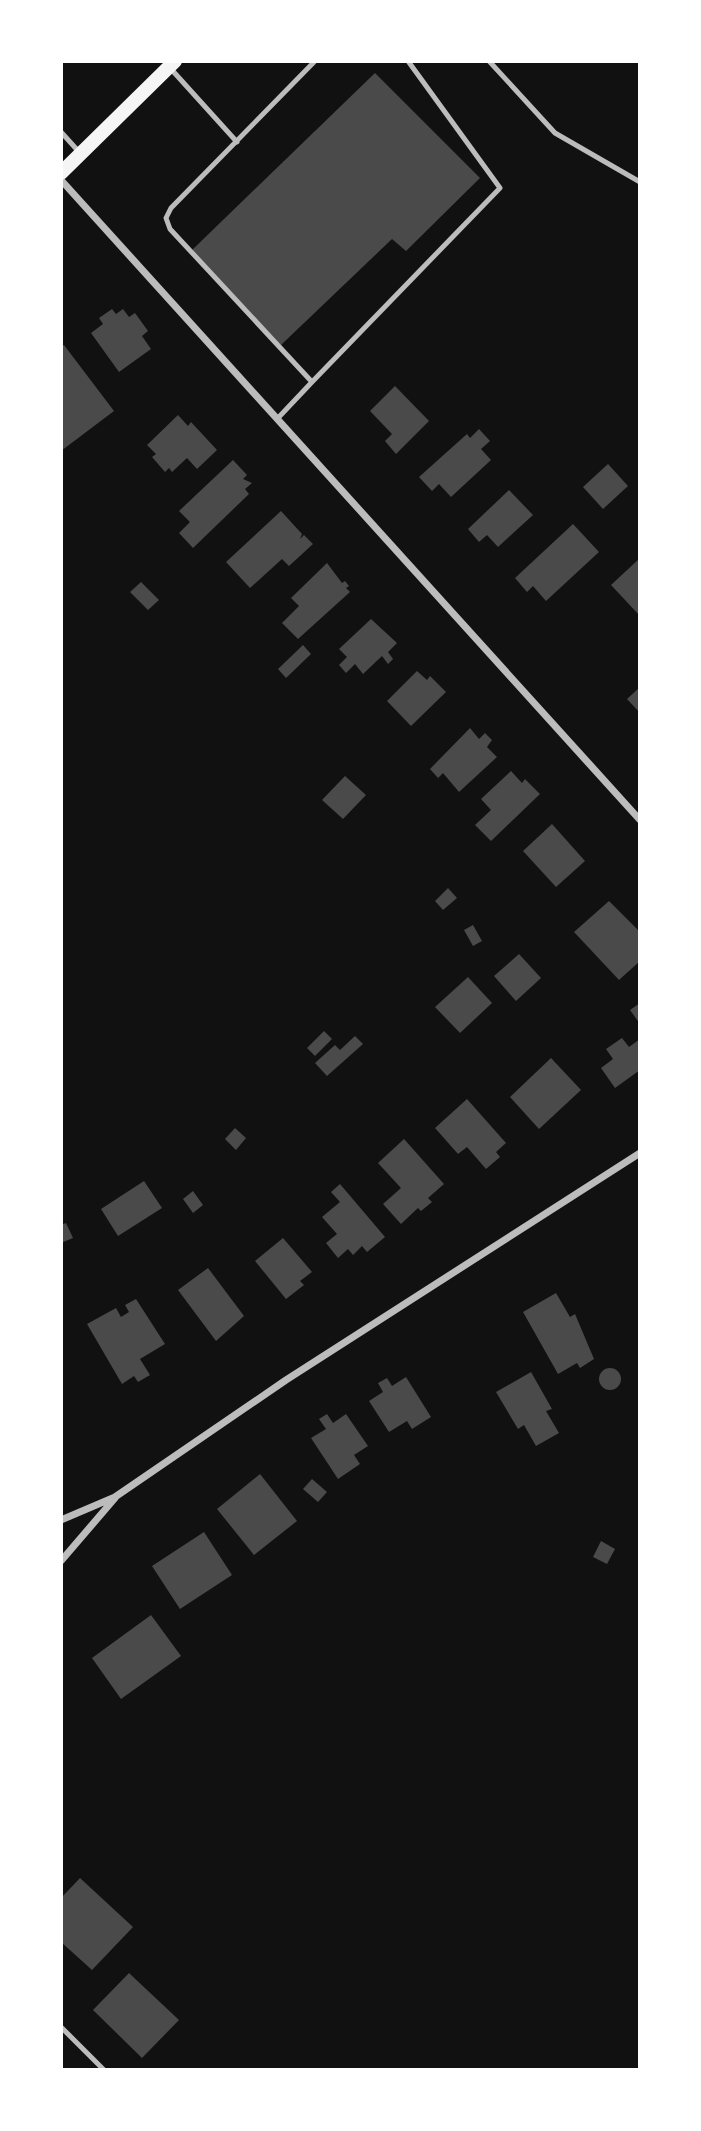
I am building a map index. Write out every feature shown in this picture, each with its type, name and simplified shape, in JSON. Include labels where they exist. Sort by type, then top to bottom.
[{"type":"main road","points":[[61,173],[173,64]]},
{"type":"street","points":[[61,180],[640,820]]},
{"type":"street","points":[[61,1520],[115,1497],[286,1380],[640,1153]]},
{"type":"street","points":[[61,1561],[115,1497]]},
{"type":"lane","points":[[312,382],[170,229],[166,218],[171,208],[315,61]]},
{"type":"lane","points":[[278,418],[500,188],[408,61]]},
{"type":"lane","points":[[489,61],[555,133],[640,182]]},
{"type":"lane","points":[[173,64],[237,142]]},
{"type":"lane","points":[[61,132],[81,155]]},
{"type":"lane","points":[[61,2027],[104,2070]]},
{"type":"building","points":[[375,73],[480,178],[406,251],[392,239],[281,345],[191,251]]},
{"type":"building","points":[[112,309],[116,314],[123,309],[129,317],[135,313],[148,331],[142,336],[151,349],[119,372],[91,333],[103,324],[99,318]]},
{"type":"building","points":[[64,345],[114,411],[61,451],[61,346]]},
{"type":"building","points":[[395,386],[429,421],[396,454],[385,441],[392,434],[370,411]]},
{"type":"building","points":[[178,415],[188,426],[191,422],[217,450],[197,469],[187,458],[172,472],[169,468],[165,472],[152,457],[156,454],[147,445]]},
{"type":"building","points":[[479,429],[490,441],[481,449],[491,460],[451,497],[439,484],[432,491],[419,477],[467,434],[470,438]]},
{"type":"building","points":[[233,460],[247,475],[243,479],[252,483],[245,489],[249,494],[193,548],[179,533],[190,522],[179,511]]},
{"type":"building","points":[[608,464],[628,486],[603,509],[583,487]]},
{"type":"building","points":[[509,490],[533,515],[498,547],[487,535],[479,542],[468,529]]},
{"type":"building","points":[[281,511],[302,534],[300,539],[304,535],[313,544],[289,566],[282,559],[250,588],[226,562]]},
{"type":"building","points":[[573,524],[599,552],[546,601],[533,586],[527,592],[515,578]]},
{"type":"building","points":[[640,558],[640,616],[611,585]]},
{"type":"building","points":[[327,563],[342,583],[345,581],[349,586],[346,588],[350,592],[298,639],[282,623],[299,606],[291,598]]},
{"type":"building","points":[[141,582],[159,600],[148,610],[130,592]]},
{"type":"building","points":[[371,619],[397,643],[388,652],[393,659],[388,664],[382,656],[363,674],[355,664],[346,673],[339,665],[347,657],[339,649]]},
{"type":"building","points":[[303,645],[311,654],[286,678],[278,669]]},
{"type":"building","points":[[417,671],[427,680],[430,676],[446,692],[411,726],[387,701]]},
{"type":"building","points":[[640,687],[640,713],[627,699]]},
{"type":"building","points":[[470,728],[479,739],[485,733],[492,740],[487,747],[497,757],[459,792],[443,773],[438,778],[430,769]]},
{"type":"building","points":[[511,771],[522,783],[525,779],[540,794],[491,841],[475,825],[491,810],[481,799]]},
{"type":"building","points":[[345,776],[366,795],[343,819],[322,800]]},
{"type":"building","points":[[552,824],[585,861],[556,887],[523,851]]},
{"type":"building","points":[[448,888],[457,898],[443,910],[435,901]]},
{"type":"building","points":[[609,901],[640,932],[640,961],[619,980],[574,932]]},
{"type":"building","points":[[473,925],[482,941],[473,946],[464,930]]},
{"type":"building","points":[[519,954],[541,978],[516,1001],[494,976]]},
{"type":"building","points":[[468,977],[492,1003],[460,1033],[435,1007]]},
{"type":"building","points":[[640,1003],[640,1024],[630,1010]]},
{"type":"building","points":[[324,1031],[332,1039],[315,1056],[307,1048]]},
{"type":"building","points":[[355,1036],[363,1044],[327,1076],[315,1063],[335,1045],[340,1050]]},
{"type":"building","points":[[622,1038],[629,1047],[640,1039],[640,1070],[615,1088],[601,1068],[613,1059],[606,1049]]},
{"type":"building","points":[[551,1058],[581,1090],[539,1129],[510,1097]]},
{"type":"building","points":[[467,1099],[506,1143],[496,1152],[500,1157],[486,1169],[467,1147],[458,1154],[435,1128]]},
{"type":"building","points":[[235,1128],[246,1138],[236,1150],[225,1139]]},
{"type":"building","points":[[404,1139],[444,1184],[428,1198],[432,1202],[421,1211],[418,1208],[401,1224],[383,1204],[401,1188],[378,1163]]},
{"type":"building","points":[[144,1181],[162,1208],[118,1236],[101,1209]]},
{"type":"building","points":[[340,1184],[385,1237],[367,1252],[362,1246],[353,1255],[348,1249],[338,1258],[326,1243],[337,1234],[322,1217],[340,1202],[331,1192]]},
{"type":"building","points":[[193,1191],[203,1205],[193,1213],[183,1199]]},
{"type":"building","points":[[66,1223],[73,1238],[61,1243],[61,1225]]},
{"type":"building","points":[[283,1238],[312,1272],[300,1281],[304,1285],[286,1299],[255,1261]]},
{"type":"building","points":[[208,1268],[244,1316],[216,1341],[178,1290]]},
{"type":"building","points":[[556,1293],[570,1317],[575,1314],[594,1359],[580,1368],[577,1363],[558,1374],[523,1312]]},
{"type":"building","points":[[136,1299],[165,1344],[140,1359],[150,1375],[138,1382],[134,1376],[122,1384],[87,1324],[116,1308],[121,1317],[129,1312],[125,1305]]},
{"type":"building","points":[[610,1368],[620,1375],[621,1379],[614,1389],[610,1390],[600,1383],[599,1379],[606,1369]]},
{"type":"building","points":[[531,1372],[552,1409],[546,1411],[559,1433],[536,1446],[524,1425],[518,1429],[496,1392]]},
{"type":"building","points":[[406,1377],[431,1417],[412,1429],[407,1421],[389,1432],[369,1401],[383,1392],[378,1383],[387,1378],[392,1386]]},
{"type":"building","points":[[327,1414],[333,1423],[346,1414],[368,1446],[354,1455],[360,1464],[338,1479],[311,1438],[326,1429],[319,1419]]},
{"type":"building","points":[[260,1474],[297,1521],[254,1555],[217,1509]]},
{"type":"building","points":[[312,1479],[327,1492],[318,1502],[303,1489]]},
{"type":"building","points":[[204,1532],[232,1575],[180,1609],[152,1566]]},
{"type":"building","points":[[601,1541],[615,1549],[607,1564],[593,1557]]},
{"type":"building","points":[[151,1615],[181,1656],[121,1699],[92,1658]]},
{"type":"building","points":[[80,1878],[133,1927],[92,1970],[61,1942],[61,1898]]},
{"type":"building","points":[[129,1973],[179,2020],[142,2058],[93,2010]]}]
